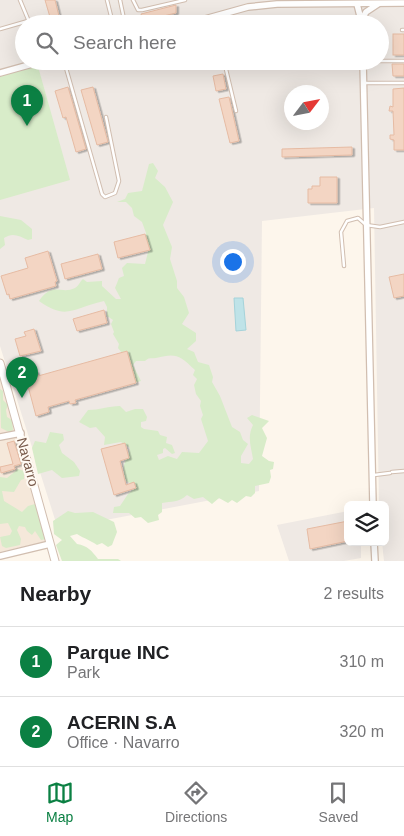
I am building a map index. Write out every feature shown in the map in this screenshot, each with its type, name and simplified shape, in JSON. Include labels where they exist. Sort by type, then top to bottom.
[{"type":"street","points":[[226,15],[248,7],[277,4],[329,2],[357,4],[404,3]]},
{"type":"street","points":[[367,15],[372,7],[381,2]]},
{"type":"street","points":[[357,4],[360,15]]},
{"type":"street","points":[[0,73],[15,69]]},
{"type":"street","points":[[363,70],[373,501]]},
{"type":"street","name":"Navarro","points":[[0,364],[21,433],[55,561]]},
{"type":"street","points":[[0,438],[21,433]]},
{"type":"street","points":[[0,556],[50,544]]},
{"type":"street","points":[[374,546],[375,561]]},
{"type":"lane","points":[[20,0],[26,15]]},
{"type":"lane","points":[[107,0],[111,15]]},
{"type":"lane","points":[[120,0],[124,15]]},
{"type":"lane","points":[[133,0],[138,10],[185,0]]},
{"type":"lane","points":[[0,29],[15,26]]},
{"type":"lane","points":[[389,61],[404,61]]},
{"type":"lane","points":[[67,70],[104,197],[115,193],[119,181],[106,117]]},
{"type":"lane","points":[[226,70],[236,111]]},
{"type":"lane","points":[[363,83],[404,83]]},
{"type":"lane","points":[[344,266],[342,232],[345,223],[358,218],[366,225],[380,227],[404,222]]},
{"type":"lane","points":[[372,475],[404,471]]},
{"type":"shaded area","points":[[0,0],[404,0],[404,561],[384,561],[382,546],[389,546],[389,501],[379,501],[374,208],[262,221],[259,491],[58,529],[0,346]]},
{"type":"shaded area","points":[[0,365],[48,541],[0,552]]},
{"type":"shaded area","points":[[344,512],[344,546],[361,546],[361,558],[344,561],[289,561],[277,525]]},
{"type":"green space","points":[[15,69],[39,70],[70,180],[0,200],[0,73]]},
{"type":"green space","points":[[153,163],[158,171],[155,178],[165,187],[173,202],[163,225],[172,247],[170,259],[177,281],[177,288],[184,297],[189,313],[182,324],[196,333],[196,341],[187,349],[194,352],[198,362],[209,365],[213,377],[212,382],[220,396],[232,427],[240,432],[243,440],[248,444],[241,456],[241,463],[249,464],[253,459],[250,438],[253,425],[247,418],[252,415],[269,421],[262,428],[267,438],[262,456],[274,462],[273,469],[270,470],[271,477],[269,483],[255,486],[255,493],[251,497],[246,496],[237,503],[232,500],[228,503],[219,498],[212,504],[203,497],[194,499],[187,495],[178,501],[162,503],[162,512],[158,515],[159,520],[148,523],[141,517],[135,518],[129,513],[113,513],[114,507],[120,506],[134,489],[132,484],[126,481],[124,470],[130,448],[121,442],[104,445],[105,437],[96,427],[90,428],[79,422],[88,410],[120,406],[126,412],[143,409],[147,417],[146,421],[141,422],[141,427],[158,431],[160,435],[167,437],[166,443],[172,445],[175,453],[172,454],[165,448],[163,453],[157,455],[159,460],[168,456],[177,459],[182,452],[199,453],[208,441],[201,419],[203,415],[200,406],[201,401],[196,394],[194,385],[197,379],[193,375],[195,370],[177,356],[136,361],[133,365],[141,381],[134,383],[126,358],[118,348],[119,344],[113,334],[111,324],[113,320],[107,316],[107,307],[104,301],[63,312],[39,301],[44,295],[53,290],[70,290],[75,288],[83,279],[87,282],[102,281],[102,286],[116,299],[121,299],[115,288],[119,278],[124,276],[122,268],[127,263],[145,264],[149,248],[142,222],[134,216],[132,208],[126,202],[117,202],[125,199],[128,193],[142,191],[149,164]]},
{"type":"green space","points":[[0,216],[21,220],[32,229],[32,239],[28,240],[16,235],[10,235],[4,238],[5,245],[0,249]]},
{"type":"green space","points":[[0,389],[3,391],[3,400],[8,405],[6,410],[7,417],[12,420],[13,430],[9,432],[1,428]]},
{"type":"green space","points":[[50,432],[63,434],[64,440],[59,445],[62,453],[74,462],[80,471],[79,476],[62,478],[52,470],[38,474],[32,448],[35,441],[46,443]]},
{"type":"green space","points":[[18,469],[24,471],[24,479],[21,480],[14,492],[2,491],[4,501],[22,512],[28,506],[35,504],[46,539],[41,540],[35,531],[32,535],[25,527],[19,526],[17,530],[21,539],[20,545],[6,548],[2,546],[0,537],[10,535],[12,531],[8,523],[0,524],[0,477],[7,478]]},
{"type":"green space","points":[[68,511],[75,513],[93,512],[114,522],[117,532],[112,545],[108,547],[102,543],[97,545],[77,534],[70,536],[77,544],[89,549],[98,559],[118,559],[121,561],[62,561],[56,545],[62,540],[54,534],[53,521]]},
{"type":"water","points":[[234,298],[243,298],[246,330],[236,331]]},
{"type":"building","points":[[45,0],[55,0],[59,15],[49,15]]},
{"type":"building","points":[[176,5],[176,13],[168,15],[141,14]]},
{"type":"building","points":[[393,34],[404,34],[404,55],[393,55]]},
{"type":"building","points":[[392,64],[404,64],[404,76],[393,76]]},
{"type":"building","points":[[223,74],[226,89],[216,91],[213,76]]},
{"type":"building","points":[[68,87],[86,149],[76,152],[66,117],[63,118],[55,91]]},
{"type":"building","points":[[93,87],[108,142],[97,145],[81,90]]},
{"type":"building","points":[[404,88],[404,150],[394,150],[394,140],[390,139],[390,135],[394,135],[393,111],[389,111],[390,106],[393,107],[393,89]]},
{"type":"building","points":[[229,97],[239,141],[230,143],[219,99]]},
{"type":"building","points":[[352,147],[352,155],[282,157],[282,149]]},
{"type":"building","points":[[320,177],[337,177],[337,203],[308,203],[308,189],[312,189],[312,186],[320,186]]},
{"type":"building","points":[[145,234],[150,250],[118,258],[114,242]]},
{"type":"building","points":[[48,251],[57,281],[55,282],[56,286],[10,299],[1,276],[28,268],[25,258]]},
{"type":"building","points":[[98,254],[102,269],[65,279],[61,264]]},
{"type":"building","points":[[404,274],[404,296],[394,298],[389,277]]},
{"type":"building","points":[[104,310],[107,323],[77,331],[73,319]]},
{"type":"building","points":[[34,329],[41,351],[20,356],[15,339],[26,336],[24,332]]},
{"type":"building","points":[[127,351],[136,383],[75,400],[76,403],[70,404],[69,401],[48,407],[49,412],[36,416],[28,386],[18,390],[13,373],[21,371],[22,375],[36,371],[38,376]]},
{"type":"building","points":[[14,441],[21,464],[14,466],[15,469],[1,473],[0,467],[13,464],[7,443]]},
{"type":"building","points":[[125,443],[129,458],[120,461],[126,485],[134,482],[136,488],[114,495],[101,449]]},
{"type":"building","points":[[344,522],[344,542],[310,549],[307,529]]},
{"type":"place","name":"Parque INC","points":[[27,126]]},
{"type":"place","name":"ACERIN S.A","points":[[22,398]]}]
